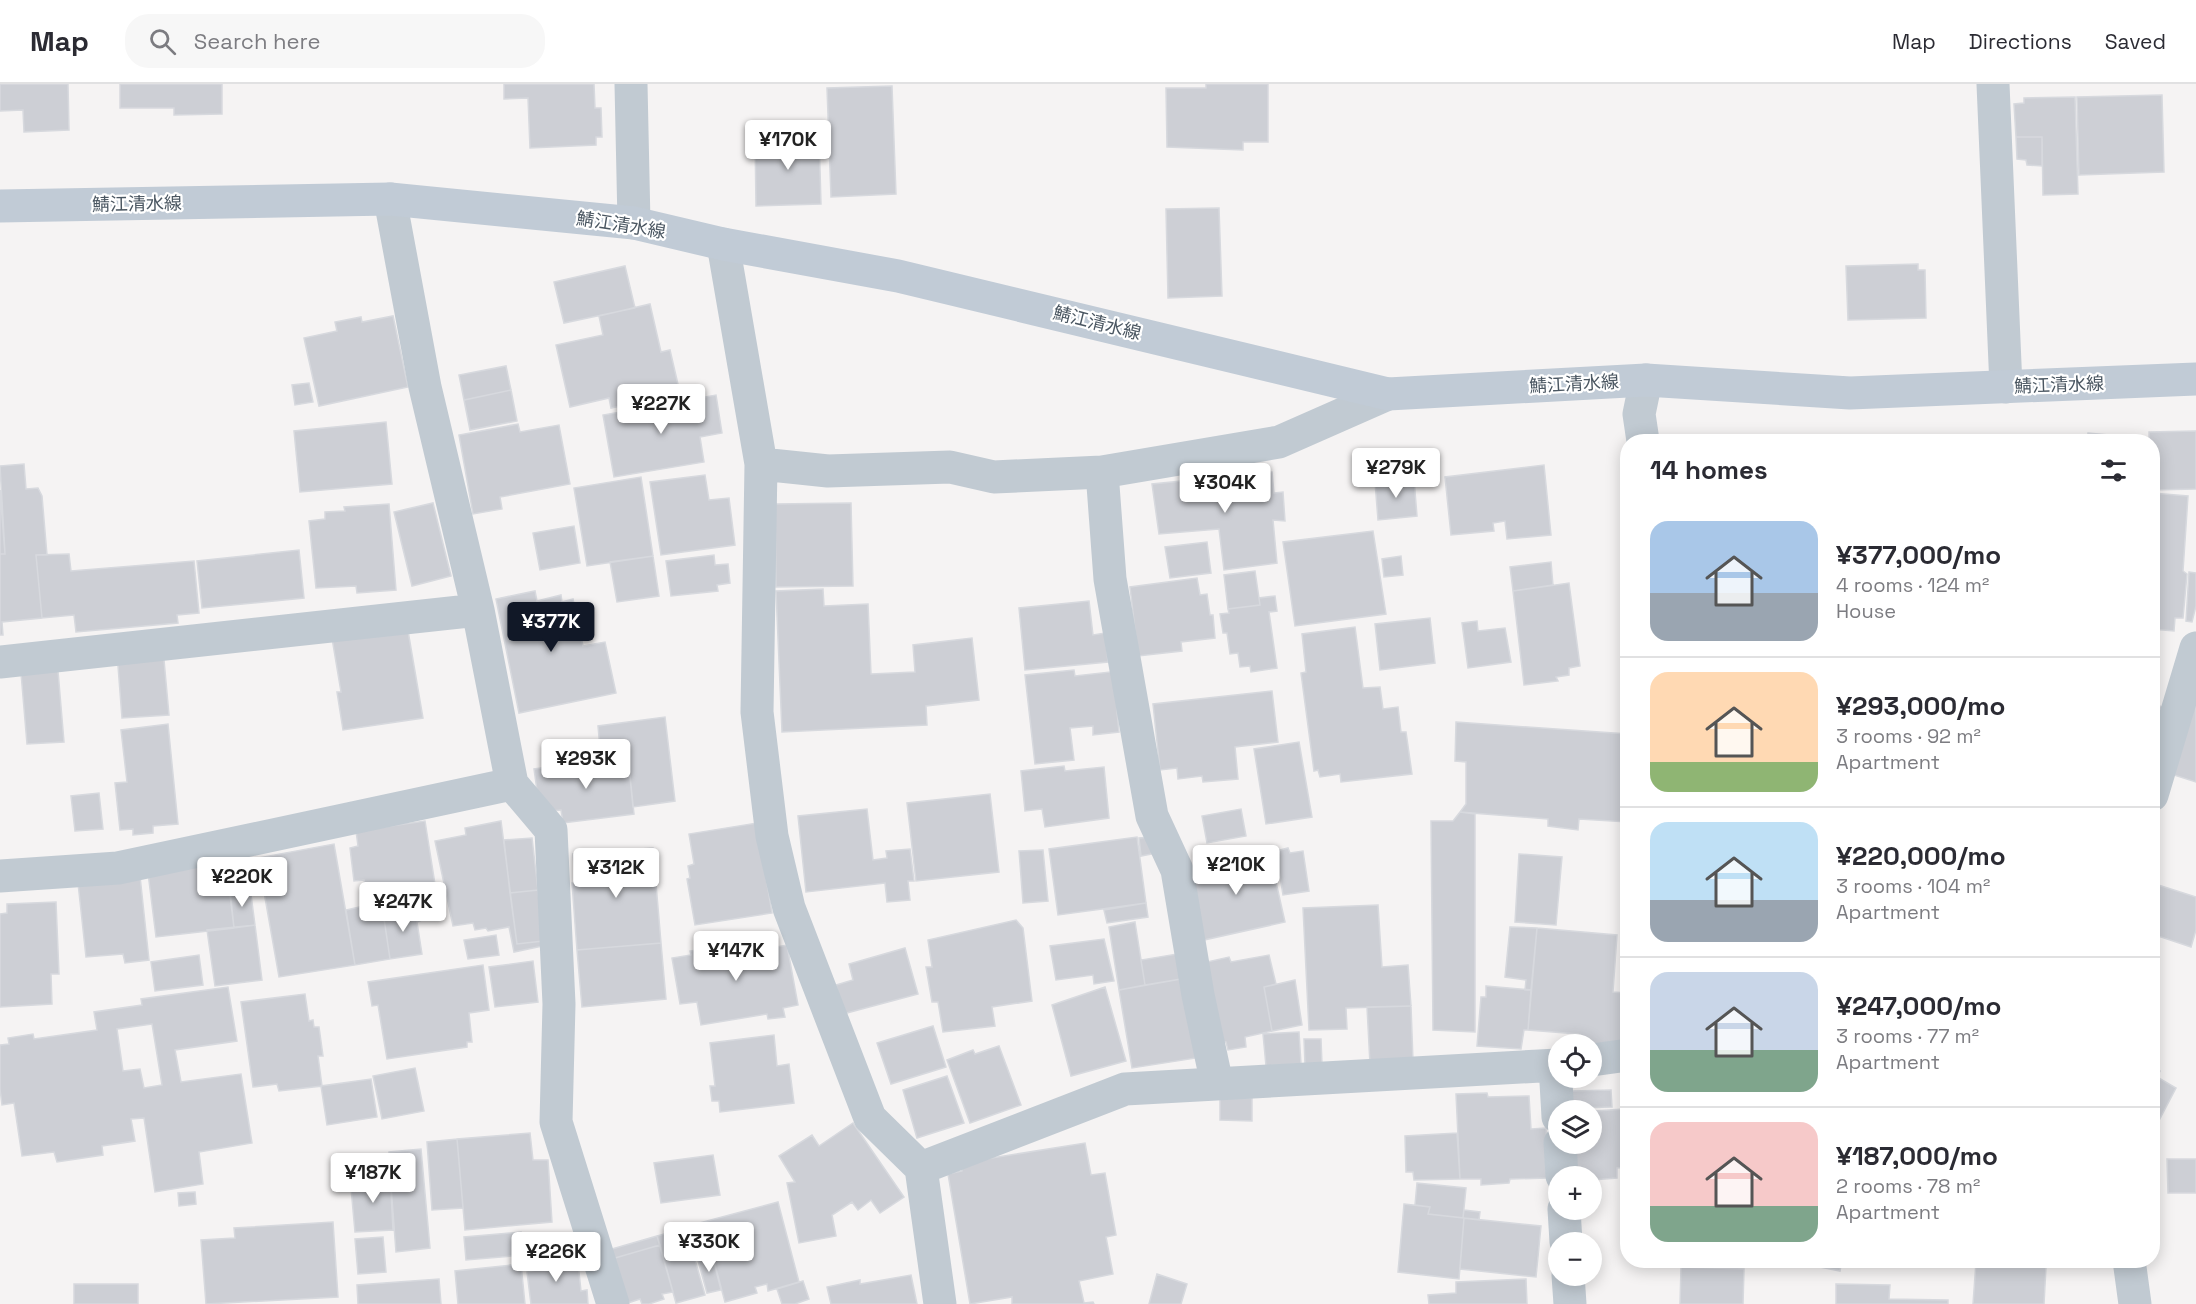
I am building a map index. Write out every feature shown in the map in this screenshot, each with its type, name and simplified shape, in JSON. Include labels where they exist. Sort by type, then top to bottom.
[{"type":"main road","name":"鯖江清水線","points":[[0,206],[390,200],[634,223],[723,244],[898,276],[1388,394],[1646,380],[1850,393],[2196,379]]},
{"type":"street","points":[[631,84],[634,223]]},
{"type":"street","points":[[1993,84],[2006,387]]},
{"type":"street","points":[[390,200],[425,387],[478,610],[512,784],[551,830],[559,1004],[556,1122],[613,1304]]},
{"type":"street","points":[[723,244],[761,464],[757,712],[772,836],[789,908],[870,1118],[921,1168],[940,1304]]},
{"type":"street","points":[[1642,434],[1639,414],[1646,380]]},
{"type":"street","points":[[761,464],[828,471],[950,467],[994,477],[1102,472],[1278,442],[1388,394]]},
{"type":"street","points":[[1102,472],[1110,579],[1152,816],[1177,870],[1198,995],[1217,1084]]},
{"type":"street","points":[[0,662],[478,610]]},
{"type":"street","points":[[2160,768],[2196,648]]},
{"type":"street","points":[[0,876],[118,868],[512,784]]},
{"type":"street","points":[[1602,1059],[1620,1056]]},
{"type":"street","points":[[921,1168],[1125,1089],[1548,1066]]},
{"type":"street","points":[[2130,1268],[2135,1304]]},
{"type":"street","points":[[1569,1286],[1570,1304]]},
{"type":"building","points":[[0,84],[68,84],[69,130],[24,132],[23,110],[0,111]]},
{"type":"building","points":[[120,84],[222,84],[222,114],[174,115],[174,108],[120,108]]},
{"type":"building","points":[[504,84],[594,84],[595,108],[601,108],[602,137],[596,137],[596,145],[530,148],[528,98],[504,99]]},
{"type":"building","points":[[1206,84],[1268,84],[1268,142],[1243,142],[1243,150],[1167,147],[1166,88],[1206,88]]},
{"type":"building","points":[[892,86],[896,194],[831,197],[827,88]]},
{"type":"building","points":[[2162,95],[2164,172],[2079,175],[2077,97]]},
{"type":"building","points":[[2075,97],[2078,194],[2043,195],[2042,137],[2016,137],[2014,104],[2024,103],[2024,98]]},
{"type":"building","points":[[819,135],[821,204],[756,206],[755,137]]},
{"type":"building","points":[[2016,137],[2042,137],[2042,166],[2027,165],[2026,160],[2017,159]]},
{"type":"building","points":[[1219,208],[1222,296],[1168,298],[1166,209]]},
{"type":"building","points":[[1918,264],[1918,270],[1925,270],[1926,318],[1848,320],[1846,266]]},
{"type":"building","points":[[625,266],[635,308],[564,323],[554,282]]},
{"type":"building","points":[[650,304],[661,352],[670,350],[680,393],[611,408],[609,398],[570,407],[556,345],[603,335],[599,316]]},
{"type":"building","points":[[393,316],[408,387],[319,406],[304,338],[337,331],[335,322],[361,317],[362,322]]},
{"type":"building","points":[[506,366],[511,390],[464,400],[459,375]]},
{"type":"building","points":[[309,383],[313,402],[295,405],[292,385]]},
{"type":"building","points":[[511,390],[517,421],[470,430],[464,400]]},
{"type":"building","points":[[716,395],[722,433],[700,437],[704,462],[614,477],[603,415]]},
{"type":"building","points":[[386,422],[392,484],[300,492],[294,431]]},
{"type":"building","points":[[518,424],[520,432],[559,425],[570,484],[500,497],[502,509],[473,514],[459,435]]},
{"type":"building","points":[[2196,431],[2196,489],[2160,490],[2160,434],[2149,434],[2149,432]]},
{"type":"building","points":[[24,464],[26,489],[38,488],[42,496],[47,555],[36,555],[42,618],[2,622],[3,635],[0,635],[0,554],[5,554],[0,466]]},
{"type":"building","points":[[1544,465],[1551,535],[1507,539],[1505,521],[1493,523],[1494,531],[1451,535],[1445,477]]},
{"type":"building","points":[[1272,472],[1274,493],[1283,492],[1285,521],[1273,520],[1277,563],[1224,570],[1219,529],[1159,534],[1152,484]]},
{"type":"building","points":[[705,475],[709,500],[729,498],[735,545],[661,555],[650,482]]},
{"type":"building","points":[[641,477],[653,556],[587,566],[574,488]]},
{"type":"building","points":[[1414,479],[1417,516],[1378,520],[1375,482]]},
{"type":"building","points":[[0,490],[5,554],[0,554]]},
{"type":"building","points":[[2160,494],[2188,496],[2183,571],[2187,574],[2183,618],[2175,618],[2174,631],[2160,630]]},
{"type":"building","points":[[433,503],[451,576],[412,586],[394,512]]},
{"type":"building","points":[[851,503],[853,586],[776,587],[775,504]]},
{"type":"building","points":[[389,504],[396,590],[357,593],[356,586],[316,588],[309,521],[325,519],[325,512],[345,511],[344,507]]},
{"type":"building","points":[[574,526],[580,563],[540,570],[533,533]]},
{"type":"building","points":[[1373,531],[1386,614],[1295,626],[1283,542]]},
{"type":"building","points":[[1207,542],[1211,573],[1170,578],[1165,547]]},
{"type":"building","points":[[299,550],[304,598],[202,608],[197,561]]},
{"type":"building","points":[[69,554],[71,571],[194,561],[199,613],[177,615],[178,623],[76,632],[74,615],[42,618],[36,555]]},
{"type":"building","points":[[714,555],[715,565],[728,564],[730,583],[717,585],[718,591],[671,596],[666,561]]},
{"type":"building","points":[[653,556],[659,596],[617,602],[610,562]]},
{"type":"building","points":[[1401,556],[1403,575],[1384,577],[1382,559]]},
{"type":"building","points":[[1551,562],[1553,585],[1513,591],[1510,567]]},
{"type":"building","points":[[1255,571],[1260,605],[1228,609],[1224,575]]},
{"type":"building","points":[[2189,572],[2196,573],[2196,606],[2192,622],[2186,621]]},
{"type":"building","points":[[1197,578],[1200,595],[1207,594],[1210,615],[1213,615],[1215,638],[1181,642],[1182,651],[1138,656],[1130,587]]},
{"type":"building","points":[[1569,583],[1580,666],[1569,668],[1569,675],[1556,677],[1558,681],[1524,685],[1513,591]]},
{"type":"building","points":[[823,589],[824,606],[868,604],[871,674],[915,672],[913,645],[972,638],[979,700],[926,706],[927,725],[782,732],[776,591]]},
{"type":"building","points":[[535,591],[537,601],[561,595],[562,602],[573,599],[583,646],[605,642],[616,693],[519,713],[496,599]]},
{"type":"building","points":[[1275,596],[1277,611],[1269,612],[1277,668],[1251,672],[1250,666],[1240,667],[1238,653],[1230,654],[1227,633],[1223,633],[1220,614],[1229,613],[1228,609],[1260,605],[1259,598]]},
{"type":"building","points":[[1089,601],[1093,635],[1105,633],[1108,662],[1025,670],[1019,608]]},
{"type":"building","points":[[1430,618],[1435,663],[1380,670],[1375,624]]},
{"type":"building","points":[[1477,621],[1478,631],[1505,628],[1511,662],[1468,668],[1462,623]]},
{"type":"building","points":[[407,625],[423,718],[343,730],[337,692],[341,692],[332,638]]},
{"type":"building","points":[[1355,627],[1363,688],[1380,687],[1383,709],[1398,707],[1401,732],[1406,732],[1412,774],[1341,782],[1340,774],[1320,777],[1318,770],[1314,771],[1301,673],[1306,672],[1302,634]]},
{"type":"building","points":[[163,649],[169,715],[122,718],[117,653]]},
{"type":"building","points":[[1074,670],[1075,676],[1119,671],[1117,712],[1119,732],[1093,735],[1093,726],[1070,728],[1074,760],[1035,764],[1025,675]]},
{"type":"building","points":[[58,671],[64,742],[27,744],[21,673]]},
{"type":"building","points":[[2196,690],[2196,782],[2168,773]]},
{"type":"building","points":[[1272,691],[1278,742],[1235,747],[1238,779],[1203,782],[1202,776],[1178,779],[1177,768],[1160,770],[1153,704]]},
{"type":"building","points":[[665,717],[675,801],[633,807],[628,757],[601,759],[598,726]]},
{"type":"building","points":[[1456,722],[1620,733],[1620,822],[1579,819],[1578,830],[1548,826],[1548,819],[1460,812],[1466,804],[1466,762],[1455,761]]},
{"type":"building","points":[[168,724],[178,824],[153,826],[153,833],[133,835],[133,829],[120,830],[115,783],[127,782],[121,730]]},
{"type":"building","points":[[1299,742],[1312,817],[1266,824],[1254,749]]},
{"type":"building","points":[[628,757],[634,814],[563,823],[561,810],[540,812],[534,769]]},
{"type":"building","points":[[1064,766],[1065,771],[1104,767],[1109,818],[1045,827],[1042,809],[1025,811],[1021,771]]},
{"type":"building","points":[[99,793],[103,829],[75,831],[71,796]]},
{"type":"building","points":[[990,794],[999,872],[916,881],[907,803]]},
{"type":"building","points":[[867,809],[873,860],[887,858],[886,851],[910,849],[914,881],[908,881],[910,900],[887,902],[885,883],[806,892],[798,816]]},
{"type":"building","points":[[1241,809],[1246,836],[1207,843],[1202,816]]},
{"type":"building","points":[[1460,812],[1475,814],[1475,1032],[1433,1030],[1431,821],[1453,821]]},
{"type":"building","points":[[425,821],[438,903],[419,905],[419,908],[383,912],[382,905],[368,905],[364,880],[354,881],[350,848],[358,846],[356,831]]},
{"type":"building","points":[[501,821],[517,944],[543,941],[543,946],[514,952],[509,927],[488,931],[486,928],[475,930],[473,923],[453,926],[435,841],[466,835],[465,828]]},
{"type":"building","points":[[757,823],[772,913],[695,925],[687,879],[690,878],[688,866],[694,864],[689,834]]},
{"type":"building","points":[[1137,837],[1146,903],[1058,915],[1049,849]]},
{"type":"building","points":[[1150,837],[1152,854],[1141,856],[1139,838]]},
{"type":"building","points":[[532,838],[538,890],[510,893],[504,840]]},
{"type":"building","points":[[334,844],[355,965],[279,977],[258,858]]},
{"type":"building","points":[[653,848],[661,943],[577,950],[572,883],[576,883],[573,854]]},
{"type":"building","points":[[1288,848],[1290,853],[1303,851],[1309,891],[1283,895],[1276,851]]},
{"type":"building","points":[[1043,850],[1048,901],[1023,903],[1019,851]]},
{"type":"building","points":[[1269,851],[1285,922],[1204,940],[1188,869]]},
{"type":"building","points":[[1519,854],[1562,857],[1556,925],[1515,922]]},
{"type":"building","points":[[226,863],[234,928],[156,937],[148,873]]},
{"type":"building","points":[[140,876],[149,960],[125,963],[123,954],[86,957],[78,883]]},
{"type":"building","points":[[2160,886],[2196,897],[2196,930],[2191,947],[2160,937]]},
{"type":"building","points":[[250,887],[255,925],[234,928],[230,890]]},
{"type":"building","points":[[538,890],[543,941],[517,944],[510,893]]},
{"type":"building","points":[[56,902],[59,974],[51,974],[52,1004],[0,1007],[0,914],[7,913],[7,904]]},
{"type":"building","points":[[1146,903],[1148,917],[1107,923],[1104,910]]},
{"type":"building","points":[[368,905],[382,905],[390,959],[355,965],[346,910]]},
{"type":"building","points":[[1378,905],[1382,967],[1408,965],[1411,1006],[1346,1008],[1347,1029],[1309,1030],[1303,908]]},
{"type":"building","points":[[419,908],[422,920],[417,922],[422,954],[390,959],[383,912]]},
{"type":"building","points":[[1016,920],[1023,928],[1032,1001],[992,1007],[995,1026],[943,1032],[938,1002],[932,1002],[926,967],[932,967],[928,940]]},
{"type":"building","points":[[1135,922],[1145,985],[1119,990],[1109,927]]},
{"type":"building","points":[[255,925],[262,980],[215,986],[207,930]]},
{"type":"building","points":[[1510,927],[1537,928],[1531,990],[1525,990],[1526,980],[1505,977]]},
{"type":"building","points":[[1537,928],[1617,935],[1613,992],[1620,993],[1620,1046],[1602,1045],[1602,1034],[1528,1030]]},
{"type":"building","points":[[496,935],[499,955],[468,959],[464,940]]},
{"type":"building","points":[[1104,939],[1114,981],[1094,984],[1093,975],[1056,980],[1050,946]]},
{"type":"building","points":[[748,941],[750,955],[759,953],[759,950],[787,945],[798,1005],[783,1008],[785,1017],[768,1019],[767,1014],[701,1025],[697,1002],[680,1004],[672,958],[691,955],[690,951]]},
{"type":"building","points":[[661,943],[666,999],[582,1007],[577,950]]},
{"type":"building","points":[[905,948],[918,994],[843,1014],[836,985],[853,980],[849,964]]},
{"type":"building","points":[[1177,954],[1181,979],[1145,985],[1141,960]]},
{"type":"building","points":[[199,955],[203,985],[155,991],[151,962]]},
{"type":"building","points":[[1269,955],[1276,984],[1264,987],[1272,1031],[1245,1037],[1246,1047],[1228,1050],[1226,1042],[1222,1042],[1207,962],[1229,957],[1231,962]]},
{"type":"building","points":[[533,961],[538,1002],[495,1007],[489,967]]},
{"type":"building","points":[[483,965],[489,1010],[469,1013],[472,1042],[467,1042],[467,1047],[387,1059],[378,1005],[372,1006],[368,982]]},
{"type":"building","points":[[1181,979],[1196,1058],[1132,1068],[1119,990]]},
{"type":"building","points":[[1295,980],[1302,1025],[1272,1031],[1264,987]]},
{"type":"building","points":[[1486,986],[1531,990],[1528,1030],[1524,1030],[1521,1049],[1477,1046],[1481,997],[1486,997]]},
{"type":"building","points":[[228,987],[237,1041],[175,1050],[181,1082],[241,1074],[252,1143],[199,1152],[203,1184],[155,1192],[144,1118],[131,1119],[135,1141],[102,1146],[103,1155],[57,1162],[54,1152],[22,1156],[14,1103],[2,1105],[0,1045],[9,1044],[8,1038],[33,1034],[34,1039],[97,1030],[94,1012],[142,1005],[141,999]],"holes":[[[152,1024],[162,1085],[144,1088],[140,1069],[123,1071],[117,1029]]]},
{"type":"building","points":[[1105,987],[1126,1061],[1071,1076],[1052,1005]]},
{"type":"building","points":[[305,994],[309,1021],[313,1020],[314,1027],[319,1027],[323,1056],[318,1056],[322,1086],[279,1091],[277,1084],[253,1087],[241,1002]]},
{"type":"building","points":[[1411,1006],[1413,1061],[1370,1064],[1367,1007]]},
{"type":"building","points":[[933,1026],[946,1067],[891,1084],[877,1043]]},
{"type":"building","points":[[1299,1032],[1301,1064],[1266,1066],[1263,1034]]},
{"type":"building","points":[[774,1035],[777,1066],[789,1064],[794,1103],[720,1112],[719,1101],[712,1101],[710,1086],[715,1086],[710,1043]]},
{"type":"building","points":[[1304,1039],[1321,1039],[1322,1064],[1305,1065]]},
{"type":"building","points":[[999,1046],[1021,1105],[970,1123],[947,1060],[973,1050],[975,1054]]},
{"type":"building","points":[[415,1068],[424,1111],[382,1119],[373,1076]]},
{"type":"building","points":[[947,1076],[964,1123],[917,1138],[903,1090]]},
{"type":"building","points":[[371,1079],[377,1117],[327,1125],[321,1086]]},
{"type":"building","points":[[2160,1079],[2176,1088],[2160,1119]]},
{"type":"building","points":[[1611,1090],[1612,1107],[1602,1107],[1602,1100],[1572,1100],[1571,1091]]},
{"type":"building","points":[[1487,1093],[1488,1097],[1529,1096],[1531,1129],[1546,1128],[1548,1178],[1510,1179],[1509,1183],[1481,1185],[1481,1179],[1460,1179],[1456,1094]]},
{"type":"building","points":[[1220,1097],[1252,1098],[1252,1121],[1220,1120]]},
{"type":"building","points":[[1620,1109],[1620,1168],[1617,1168],[1617,1178],[1602,1179],[1602,1166],[1575,1166],[1574,1154],[1602,1154],[1602,1111]]},
{"type":"building","points":[[853,1123],[904,1197],[880,1213],[871,1200],[858,1210],[852,1202],[832,1215],[836,1236],[799,1243],[787,1183],[795,1182],[779,1156],[812,1135],[819,1146]]},
{"type":"building","points":[[530,1133],[533,1160],[548,1160],[552,1222],[465,1230],[457,1139]]},
{"type":"building","points":[[1457,1133],[1460,1179],[1414,1180],[1413,1172],[1406,1172],[1405,1136]]},
{"type":"building","points":[[457,1139],[463,1208],[432,1210],[427,1142]]},
{"type":"building","points":[[1085,1143],[1091,1175],[1105,1173],[1116,1235],[1106,1237],[1113,1274],[1079,1281],[1084,1303],[1093,1302],[1094,1304],[1012,1304],[1012,1297],[970,1304],[948,1174],[962,1171],[961,1163]]},
{"type":"building","points":[[421,1149],[430,1248],[396,1252],[390,1173],[372,1174],[372,1166],[389,1164],[389,1152]]},
{"type":"building","points":[[713,1155],[720,1195],[661,1203],[654,1163]]},
{"type":"building","points":[[2167,1159],[2196,1159],[2196,1193],[2168,1193]]},
{"type":"building","points":[[390,1173],[393,1230],[355,1232],[351,1188],[364,1186],[363,1175]]},
{"type":"building","points":[[1417,1183],[1466,1188],[1463,1218],[1428,1214],[1430,1207],[1415,1205]]},
{"type":"building","points":[[195,1192],[196,1204],[179,1206],[178,1193]]},
{"type":"building","points":[[778,1202],[799,1282],[768,1291],[767,1284],[755,1287],[757,1293],[725,1302],[712,1254],[697,1257],[688,1226]]},
{"type":"building","points":[[1404,1204],[1430,1207],[1428,1214],[1464,1218],[1459,1279],[1398,1272]]},
{"type":"building","points":[[1464,1210],[1480,1212],[1479,1220],[1463,1218]]},
{"type":"building","points":[[1464,1218],[1541,1226],[1536,1277],[1460,1269]]},
{"type":"building","points":[[333,1222],[338,1297],[206,1304],[201,1240],[235,1238],[234,1228]]},
{"type":"building","points":[[686,1228],[705,1295],[676,1303],[657,1236]]},
{"type":"building","points":[[521,1232],[523,1255],[466,1260],[464,1237]]},
{"type":"building","points":[[657,1236],[660,1245],[608,1260],[605,1251]]},
{"type":"building","points":[[383,1237],[386,1272],[358,1274],[355,1239]]},
{"type":"building","points":[[660,1245],[673,1292],[662,1294],[664,1299],[649,1304],[642,1304],[640,1299],[625,1304],[608,1260]]},
{"type":"building","points":[[712,1254],[721,1290],[707,1293],[697,1257]]},
{"type":"building","points":[[570,1257],[570,1264],[578,1263],[581,1291],[587,1290],[588,1304],[531,1304],[527,1272],[537,1270],[536,1262]]},
{"type":"building","points":[[521,1264],[525,1304],[458,1304],[455,1271]]},
{"type":"building","points":[[1681,1268],[1744,1269],[1743,1304],[1680,1304]]},
{"type":"building","points":[[1825,1268],[1841,1268],[1840,1271]]},
{"type":"building","points":[[1976,1268],[2046,1268],[2044,1304],[1973,1304]]},
{"type":"building","points":[[1157,1274],[1187,1284],[1181,1304],[1149,1304]]},
{"type":"building","points":[[911,1275],[917,1304],[831,1304],[827,1287],[860,1280],[860,1284]]},
{"type":"building","points":[[439,1279],[441,1304],[358,1304],[357,1285]]},
{"type":"building","points":[[1526,1279],[1527,1304],[1429,1304],[1428,1295],[1456,1293],[1456,1282]]},
{"type":"building","points":[[803,1281],[809,1299],[795,1304],[782,1304],[777,1289]]},
{"type":"building","points":[[74,1284],[138,1284],[138,1304],[74,1304]]},
{"type":"building","points":[[1836,1284],[1890,1285],[1889,1299],[1948,1300],[1948,1304],[1836,1304]]}]
